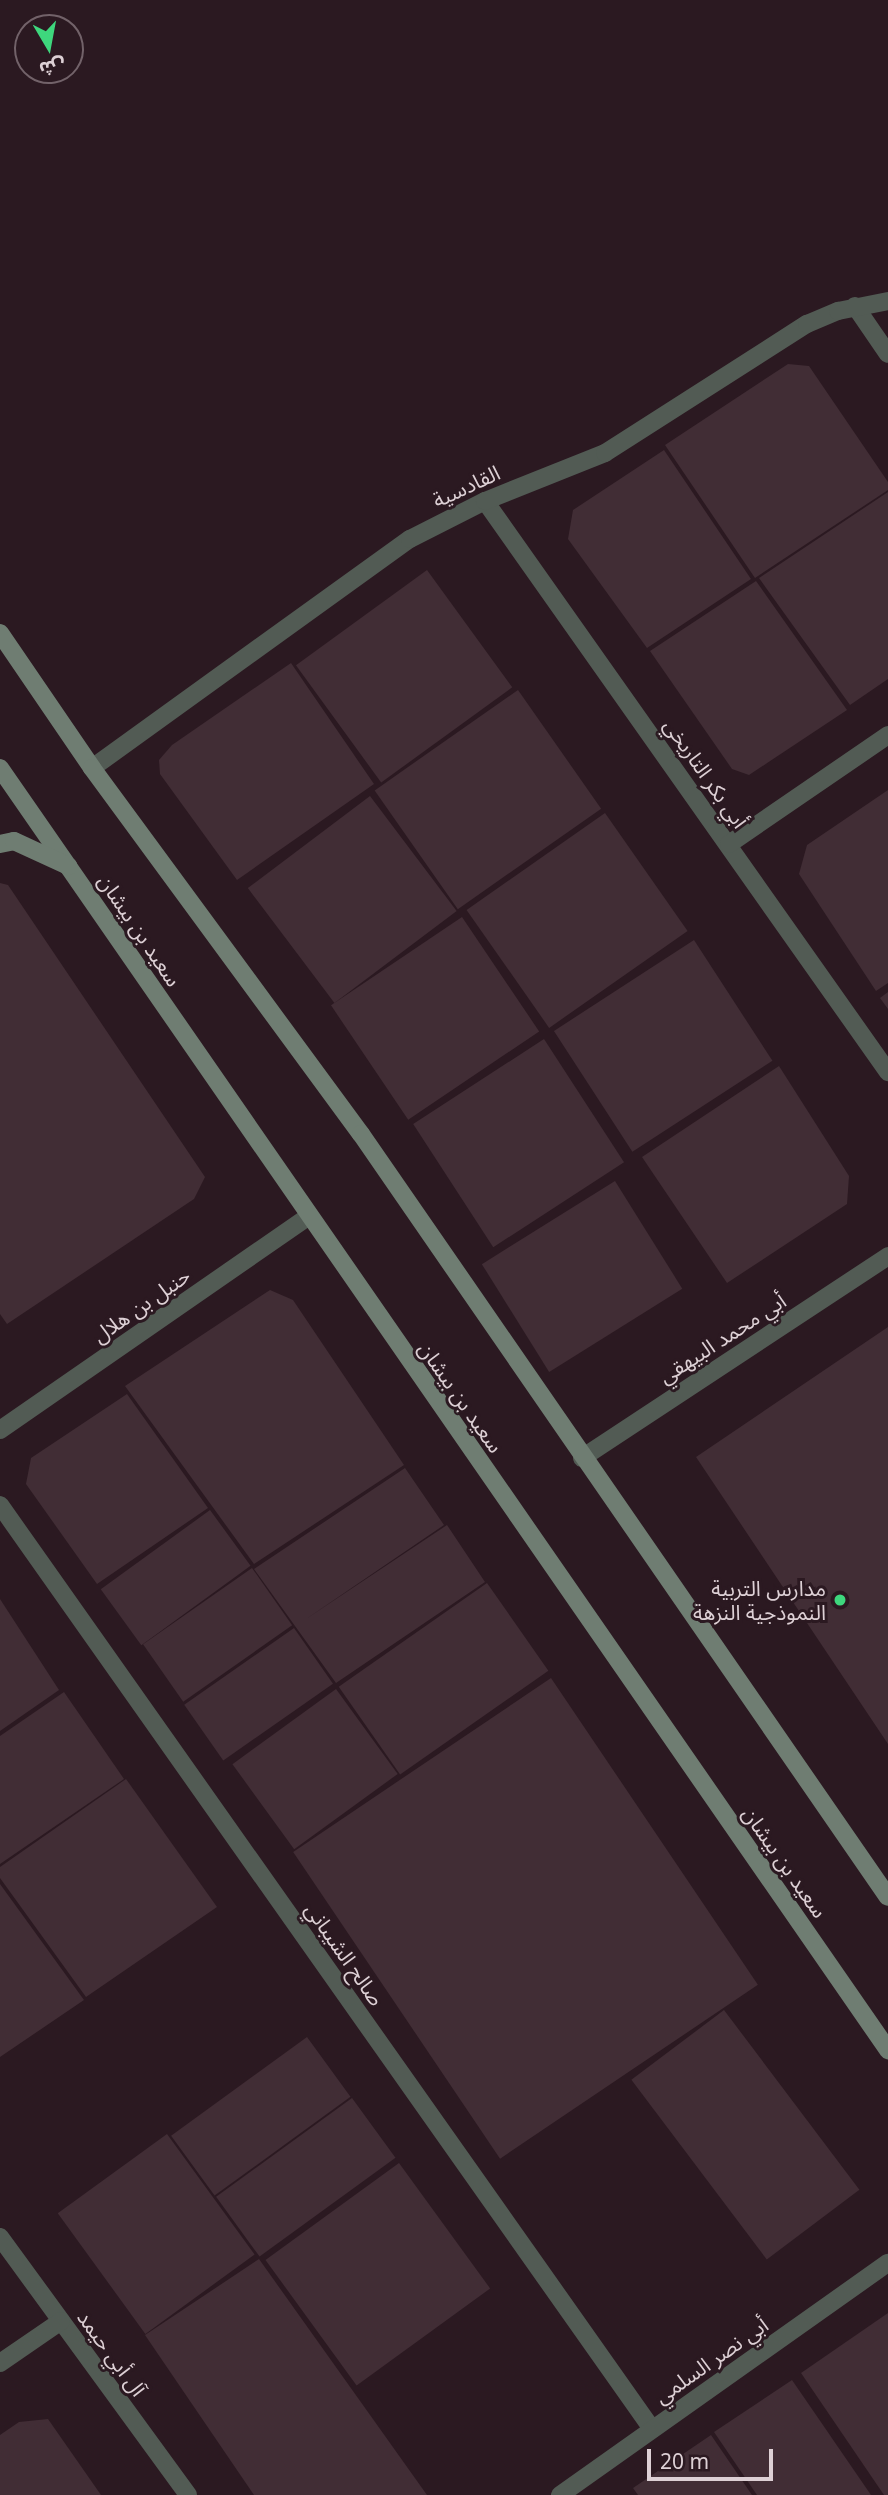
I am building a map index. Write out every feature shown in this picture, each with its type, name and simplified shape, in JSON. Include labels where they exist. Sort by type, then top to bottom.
[{"type":"street","name":"القادسية","points":[[92,768],[410,539],[485,501],[605,453],[807,324],[855,306],[888,300]]},
{"type":"street","points":[[855,306],[888,354]]},
{"type":"street","name":"أبي بكر التاريخي","points":[[485,501],[888,1072]]},
{"type":"street","points":[[0,633],[92,768],[361,1134],[582,1458],[888,1897]]},
{"type":"street","points":[[730,845],[888,735]]},
{"type":"street","name":"سعيد بن بيشان","points":[[0,768],[308,1217],[888,2049]]},
{"type":"street","points":[[0,844],[13,841],[69,866]]},
{"type":"street","name":"حنبل بن هلال","points":[[0,1430],[308,1217]]},
{"type":"street","name":"أبي محمد البيهقي","points":[[582,1458],[888,1256]]},
{"type":"street","name":"صالح الشيباني","points":[[0,1505],[652,2429]]},
{"type":"street","name":"آل أبي حيمد","points":[[0,2237],[188,2495]]},
{"type":"street","name":"أبي نصر السلمي","points":[[560,2495],[888,2263]]},
{"type":"street","points":[[0,2363],[61,2321]]},
{"type":"building","points":[[788,364],[809,366],[888,482],[888,490],[755,578],[665,445]]},
{"type":"building","points":[[664,450],[751,579],[647,648],[568,539],[573,510]]},
{"type":"building","points":[[888,492],[888,679],[850,705],[759,578]]},
{"type":"building","points":[[427,570],[512,687],[381,783],[296,665]]},
{"type":"building","points":[[756,581],[847,710],[749,775],[732,769],[650,651]]},
{"type":"building","points":[[291,663],[374,784],[237,880],[160,774],[159,760],[172,745]]},
{"type":"building","points":[[518,690],[601,809],[458,909],[375,790]]},
{"type":"building","points":[[888,790],[888,983],[876,991],[799,874],[807,845]]},
{"type":"building","points":[[370,796],[457,911],[334,1003],[248,888]]},
{"type":"building","points":[[605,813],[688,931],[549,1028],[467,910]]},
{"type":"building","points":[[0,883],[8,885],[205,1177],[194,1199],[7,1324],[0,1314]]},
{"type":"building","points":[[462,917],[539,1031],[408,1120],[331,1005]]},
{"type":"building","points":[[694,940],[772,1061],[632,1152],[554,1031]]},
{"type":"building","points":[[888,992],[888,1009],[880,998]]},
{"type":"building","points":[[544,1039],[624,1162],[493,1247],[413,1124]]},
{"type":"building","points":[[779,1066],[849,1176],[847,1204],[727,1283],[642,1157]]},
{"type":"building","points":[[615,1181],[682,1289],[549,1372],[482,1264]]},
{"type":"building","points":[[270,1290],[293,1300],[404,1465],[254,1564],[125,1386]]},
{"type":"building","name":"مدارس التربية النموذجية النزهة","points":[[888,1327],[888,1744],[696,1457]]},
{"type":"building","points":[[127,1394],[208,1508],[97,1584],[26,1484],[31,1458]]},
{"type":"building","points":[[405,1468],[444,1525],[306,1619],[447,1525],[485,1582],[336,1683],[254,1569]]},
{"type":"building","points":[[210,1510],[251,1566],[141,1645],[101,1589]]},
{"type":"building","points":[[252,1568],[292,1625],[183,1702],[143,1644]]},
{"type":"building","points":[[487,1583],[548,1671],[400,1774],[339,1687]]},
{"type":"building","points":[[0,1599],[59,1690],[0,1731]]},
{"type":"building","points":[[294,1628],[333,1684],[223,1761],[184,1705]]},
{"type":"building","points":[[551,1678],[758,1985],[500,2159],[293,1852]]},
{"type":"building","points":[[336,1689],[398,1774],[294,1849],[232,1764]]},
{"type":"building","points":[[64,1692],[124,1779],[0,1864],[0,1736]]},
{"type":"building","points":[[126,1779],[217,1907],[86,1997],[0,1878],[0,1867]]},
{"type":"building","points":[[0,1884],[84,2000],[0,2057]]},
{"type":"building","points":[[724,2010],[859,2190],[767,2260],[631,2080]]},
{"type":"building","points":[[307,2037],[350,2097],[215,2196],[171,2136]]},
{"type":"building","points":[[352,2098],[395,2158],[260,2257],[216,2197]]},
{"type":"building","points":[[167,2134],[255,2255],[145,2334],[58,2213]]},
{"type":"building","points":[[399,2163],[490,2288],[357,2385],[266,2260]]},
{"type":"building","points":[[259,2259],[427,2495],[254,2495],[145,2335]]},
{"type":"building","points":[[888,2313],[888,2495],[884,2495],[801,2373]]},
{"type":"building","points":[[792,2380],[871,2495],[757,2495],[714,2432]]},
{"type":"building","points":[[48,2419],[101,2495],[0,2495],[0,2435],[19,2422]]},
{"type":"building","points":[[711,2435],[752,2495],[638,2495],[633,2488]]},
{"type":"place","name":"مدارس التربية النموذجية النزهة","points":[[840,1600]]}]
